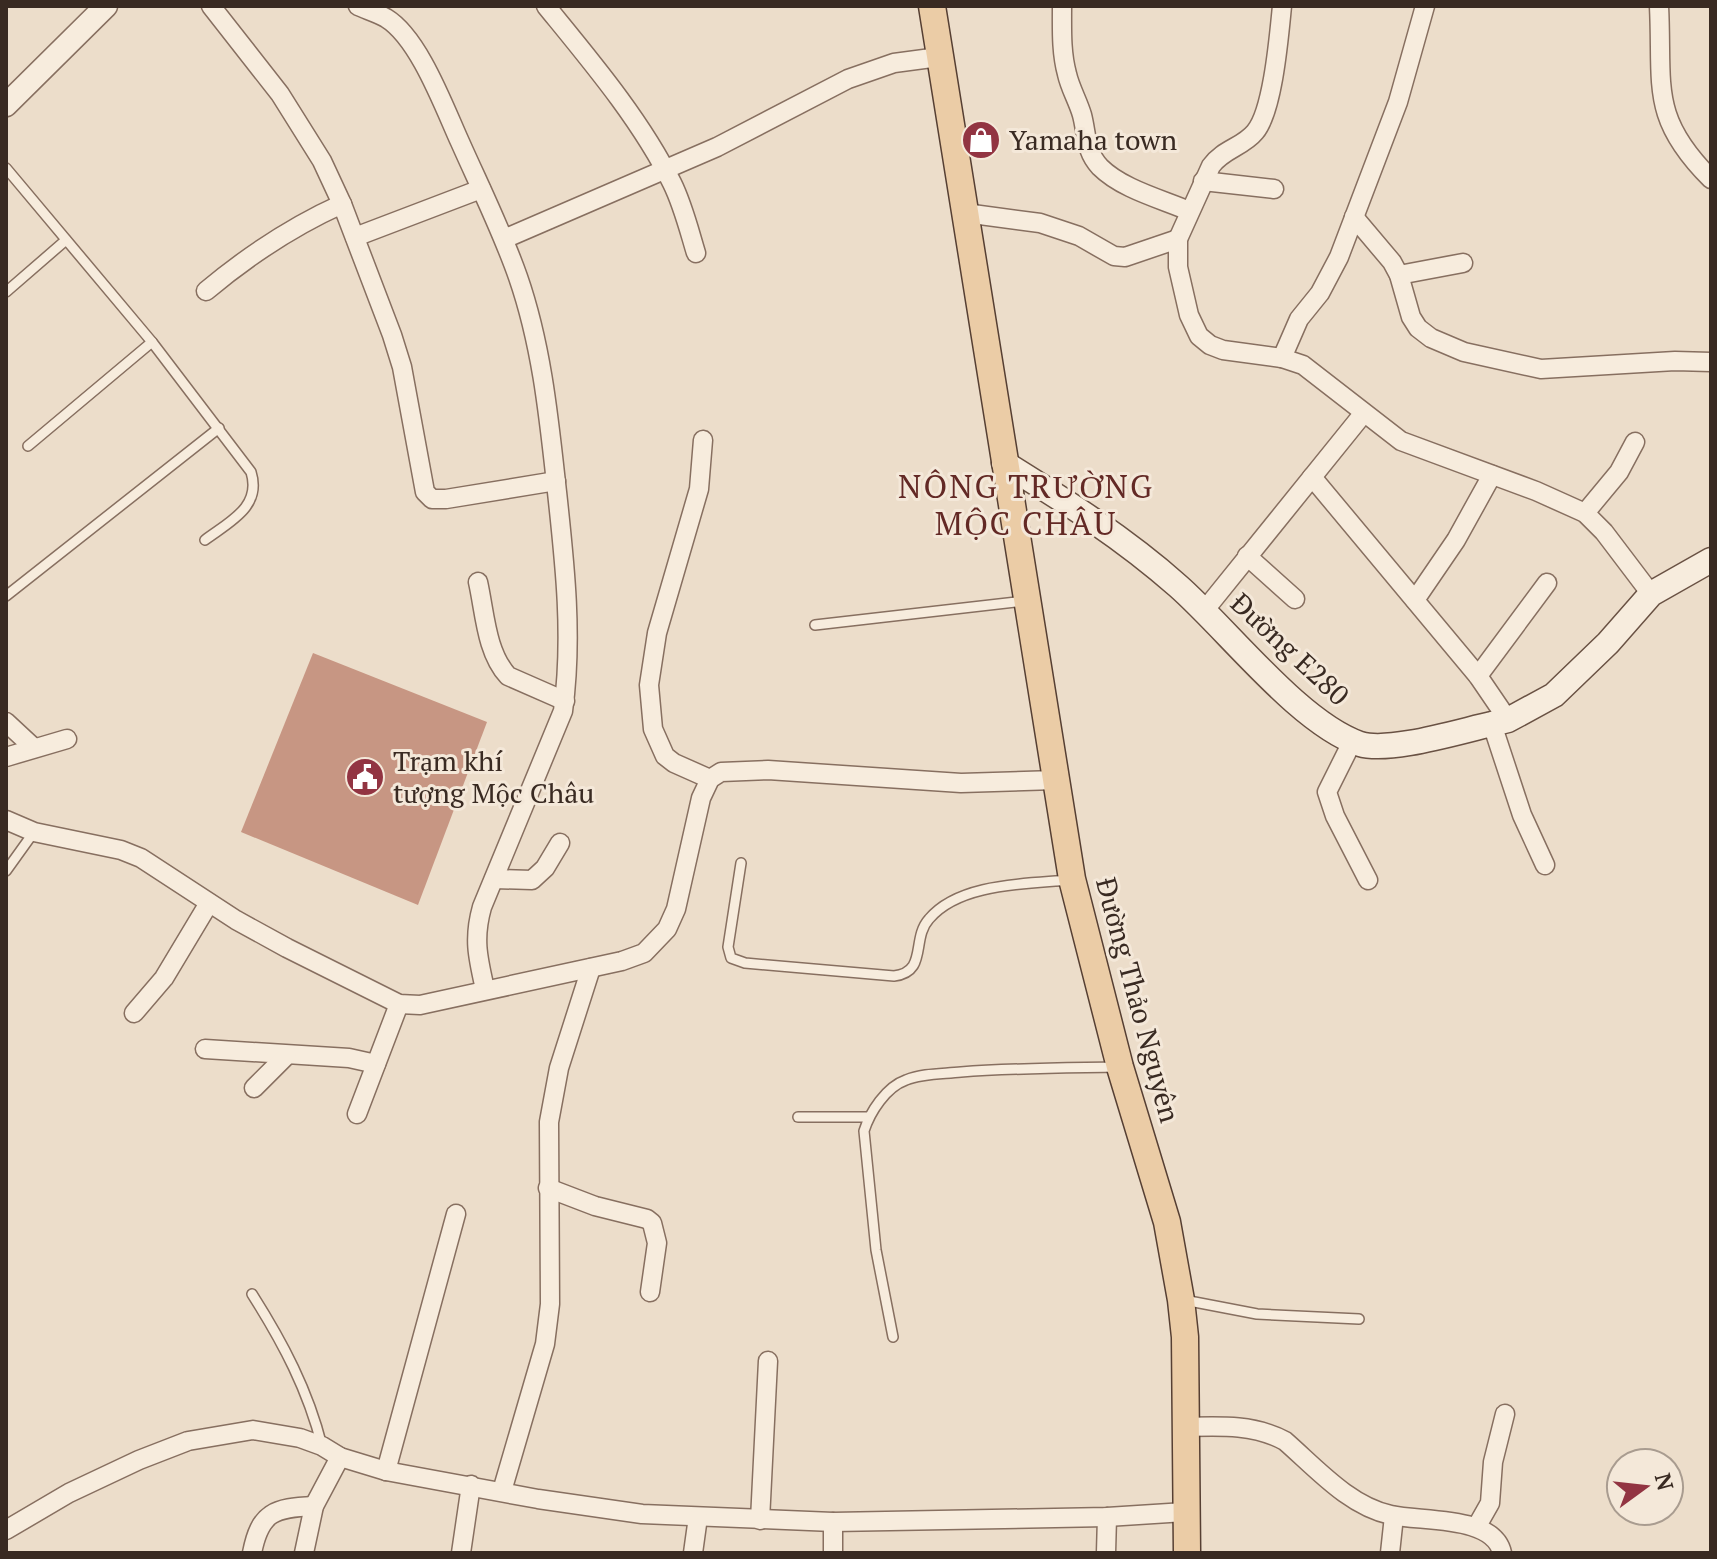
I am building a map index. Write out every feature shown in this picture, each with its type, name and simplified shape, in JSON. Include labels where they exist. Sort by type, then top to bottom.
[{"type":"main road","name":"Đường Thảo Nguyên","points":[[932,6],[1072,879],[1120,1067],[1167,1222],[1181,1300],[1185,1337],[1187,1553]]},
{"type":"main road","name":"Đường E280","points":[[1004,463],[1119,537],[1204,611],[1290,696],[1338,734],[1363,745],[1391,746],[1500,722],[1554,695],[1569,683],[1651,594],[1711,560]]},
{"type":"street","points":[[6,105],[106,6]]},
{"type":"street","points":[[211,6],[280,94],[322,161],[342,204],[402,367],[425,492],[432,499],[446,499],[556,481]]},
{"type":"street","points":[[358,6],[387,19],[412,43],[504,239],[527,306],[542,370],[567,602],[565,701],[476,930],[476,949],[485,989]]},
{"type":"street","points":[[546,6],[615,93],[665,169],[678,197],[696,253]]},
{"type":"street","points":[[1062,6],[1062,46],[1066,72],[1082,115],[1086,143],[1093,157],[1115,178],[1189,211]]},
{"type":"street","points":[[1282,6],[1276,60],[1261,123],[1253,135],[1218,156],[1203,181],[1178,239],[1178,267],[1189,315],[1199,336],[1223,350],[1282,358],[1303,365],[1401,441],[1585,513],[1604,532],[1651,594]]},
{"type":"street","points":[[1282,358],[1299,319],[1331,275],[1398,102],[1425,6]]},
{"type":"street","points":[[1659,6],[1662,102],[1678,141],[1711,179]]},
{"type":"street","points":[[504,239],[717,147],[848,79],[894,63],[939,57]]},
{"type":"street","points":[[1203,181],[1274,189]]},
{"type":"street","points":[[355,237],[481,189]]},
{"type":"street","points":[[206,291],[261,247],[342,204]]},
{"type":"street","points":[[965,213],[1040,223],[1079,236],[1114,256],[1125,257],[1178,239]]},
{"type":"street","points":[[1354,217],[1392,262],[1399,275],[1407,307],[1418,328],[1431,338],[1464,352],[1541,369],[1675,361],[1711,362]]},
{"type":"street","points":[[1399,275],[1463,263]]},
{"type":"street","points":[[1204,611],[1363,414]]},
{"type":"street","points":[[703,440],[699,489],[657,633],[649,685],[653,729],[665,756],[710,779]]},
{"type":"street","points":[[1585,513],[1619,472],[1635,442]]},
{"type":"street","points":[[1415,600],[1456,540],[1492,475]]},
{"type":"street","points":[[1312,477],[1478,676],[1500,722],[1522,815],[1545,865]]},
{"type":"street","points":[[1247,556],[1295,599]]},
{"type":"street","points":[[478,582],[492,646],[502,669],[508,676],[565,701]]},
{"type":"street","points":[[1478,676],[1547,583]]},
{"type":"street","points":[[6,722],[34,748]]},
{"type":"street","points":[[6,757],[67,739]]},
{"type":"street","points":[[1353,740],[1327,792],[1335,816],[1368,880]]},
{"type":"street","points":[[6,820],[34,832],[121,850],[141,858],[209,903],[287,948],[399,1004],[420,1005],[622,961],[644,953],[667,929],[676,909],[701,798],[710,779],[721,772],[768,770],[931,782],[1056,780]]},
{"type":"street","points":[[494,879],[532,880],[545,868],[560,843]]},
{"type":"street","points":[[134,1013],[164,978],[209,903]]},
{"type":"street","points":[[502,1491],[545,1344],[550,1304],[549,1122],[553,1093],[591,968]]},
{"type":"street","points":[[357,1114],[399,1004]]},
{"type":"street","points":[[205,1049],[349,1058],[376,1064]]},
{"type":"street","points":[[254,1088],[287,1055]]},
{"type":"street","points":[[548,1188],[652,1223],[657,1243],[650,1292]]},
{"type":"street","points":[[386,1471],[456,1214]]},
{"type":"street","points":[[760,1520],[768,1361]]},
{"type":"street","points":[[1477,1526],[1490,1503],[1493,1462],[1505,1414]]},
{"type":"street","points":[[1185,1427],[1233,1427],[1273,1435],[1285,1441],[1355,1501],[1372,1511],[1477,1526],[1491,1535],[1502,1553]]},
{"type":"street","points":[[6,1530],[110,1473],[188,1441],[253,1430],[277,1433],[322,1446],[340,1457],[386,1471],[629,1512],[833,1522],[1107,1517],[1185,1512]]},
{"type":"street","points":[[304,1553],[314,1506],[324,1482],[340,1457]]},
{"type":"street","points":[[461,1553],[471,1485]]},
{"type":"street","points":[[252,1553],[256,1531],[264,1519],[289,1507],[314,1506]]},
{"type":"street","points":[[1390,1553],[1394,1516]]},
{"type":"street","points":[[693,1553],[698,1517]]},
{"type":"street","points":[[1106,1553],[1107,1517]]},
{"type":"street","points":[[833,1522],[833,1553]]},
{"type":"lane","points":[[6,168],[152,342],[251,472],[254,491],[249,504],[205,540]]},
{"type":"lane","points":[[6,292],[66,240]]},
{"type":"lane","points":[[28,446],[152,342]]},
{"type":"lane","points":[[6,596],[219,428]]},
{"type":"lane","points":[[815,625],[1029,601]]},
{"type":"lane","points":[[6,871],[34,832]]},
{"type":"lane","points":[[741,863],[728,947],[731,958],[745,963],[894,976],[906,975],[913,970],[928,919],[958,899],[996,886],[1072,879]]},
{"type":"lane","points":[[893,1337],[876,1250],[864,1131],[868,1117],[886,1095],[904,1080],[924,1075],[1009,1069],[1120,1067]]},
{"type":"lane","points":[[798,1117],[868,1117]]},
{"type":"lane","points":[[252,1294],[291,1360],[314,1414],[322,1446]]},
{"type":"lane","points":[[1181,1300],[1257,1314],[1359,1319]]},
{"type":"building","name":"Trạm khí tượng Mộc Châu","points":[[313,653],[487,722],[418,905],[241,832]]},
{"type":"place","name":"Yamaha town","points":[[981,140]]},
{"type":"place","name":"Trạm khí tượng Mộc Châu","points":[[365,777]]},
{"type":"district","name":"NÔNG TRƯỜNG MỘC CHÂU","points":[[1026,506]]}]
